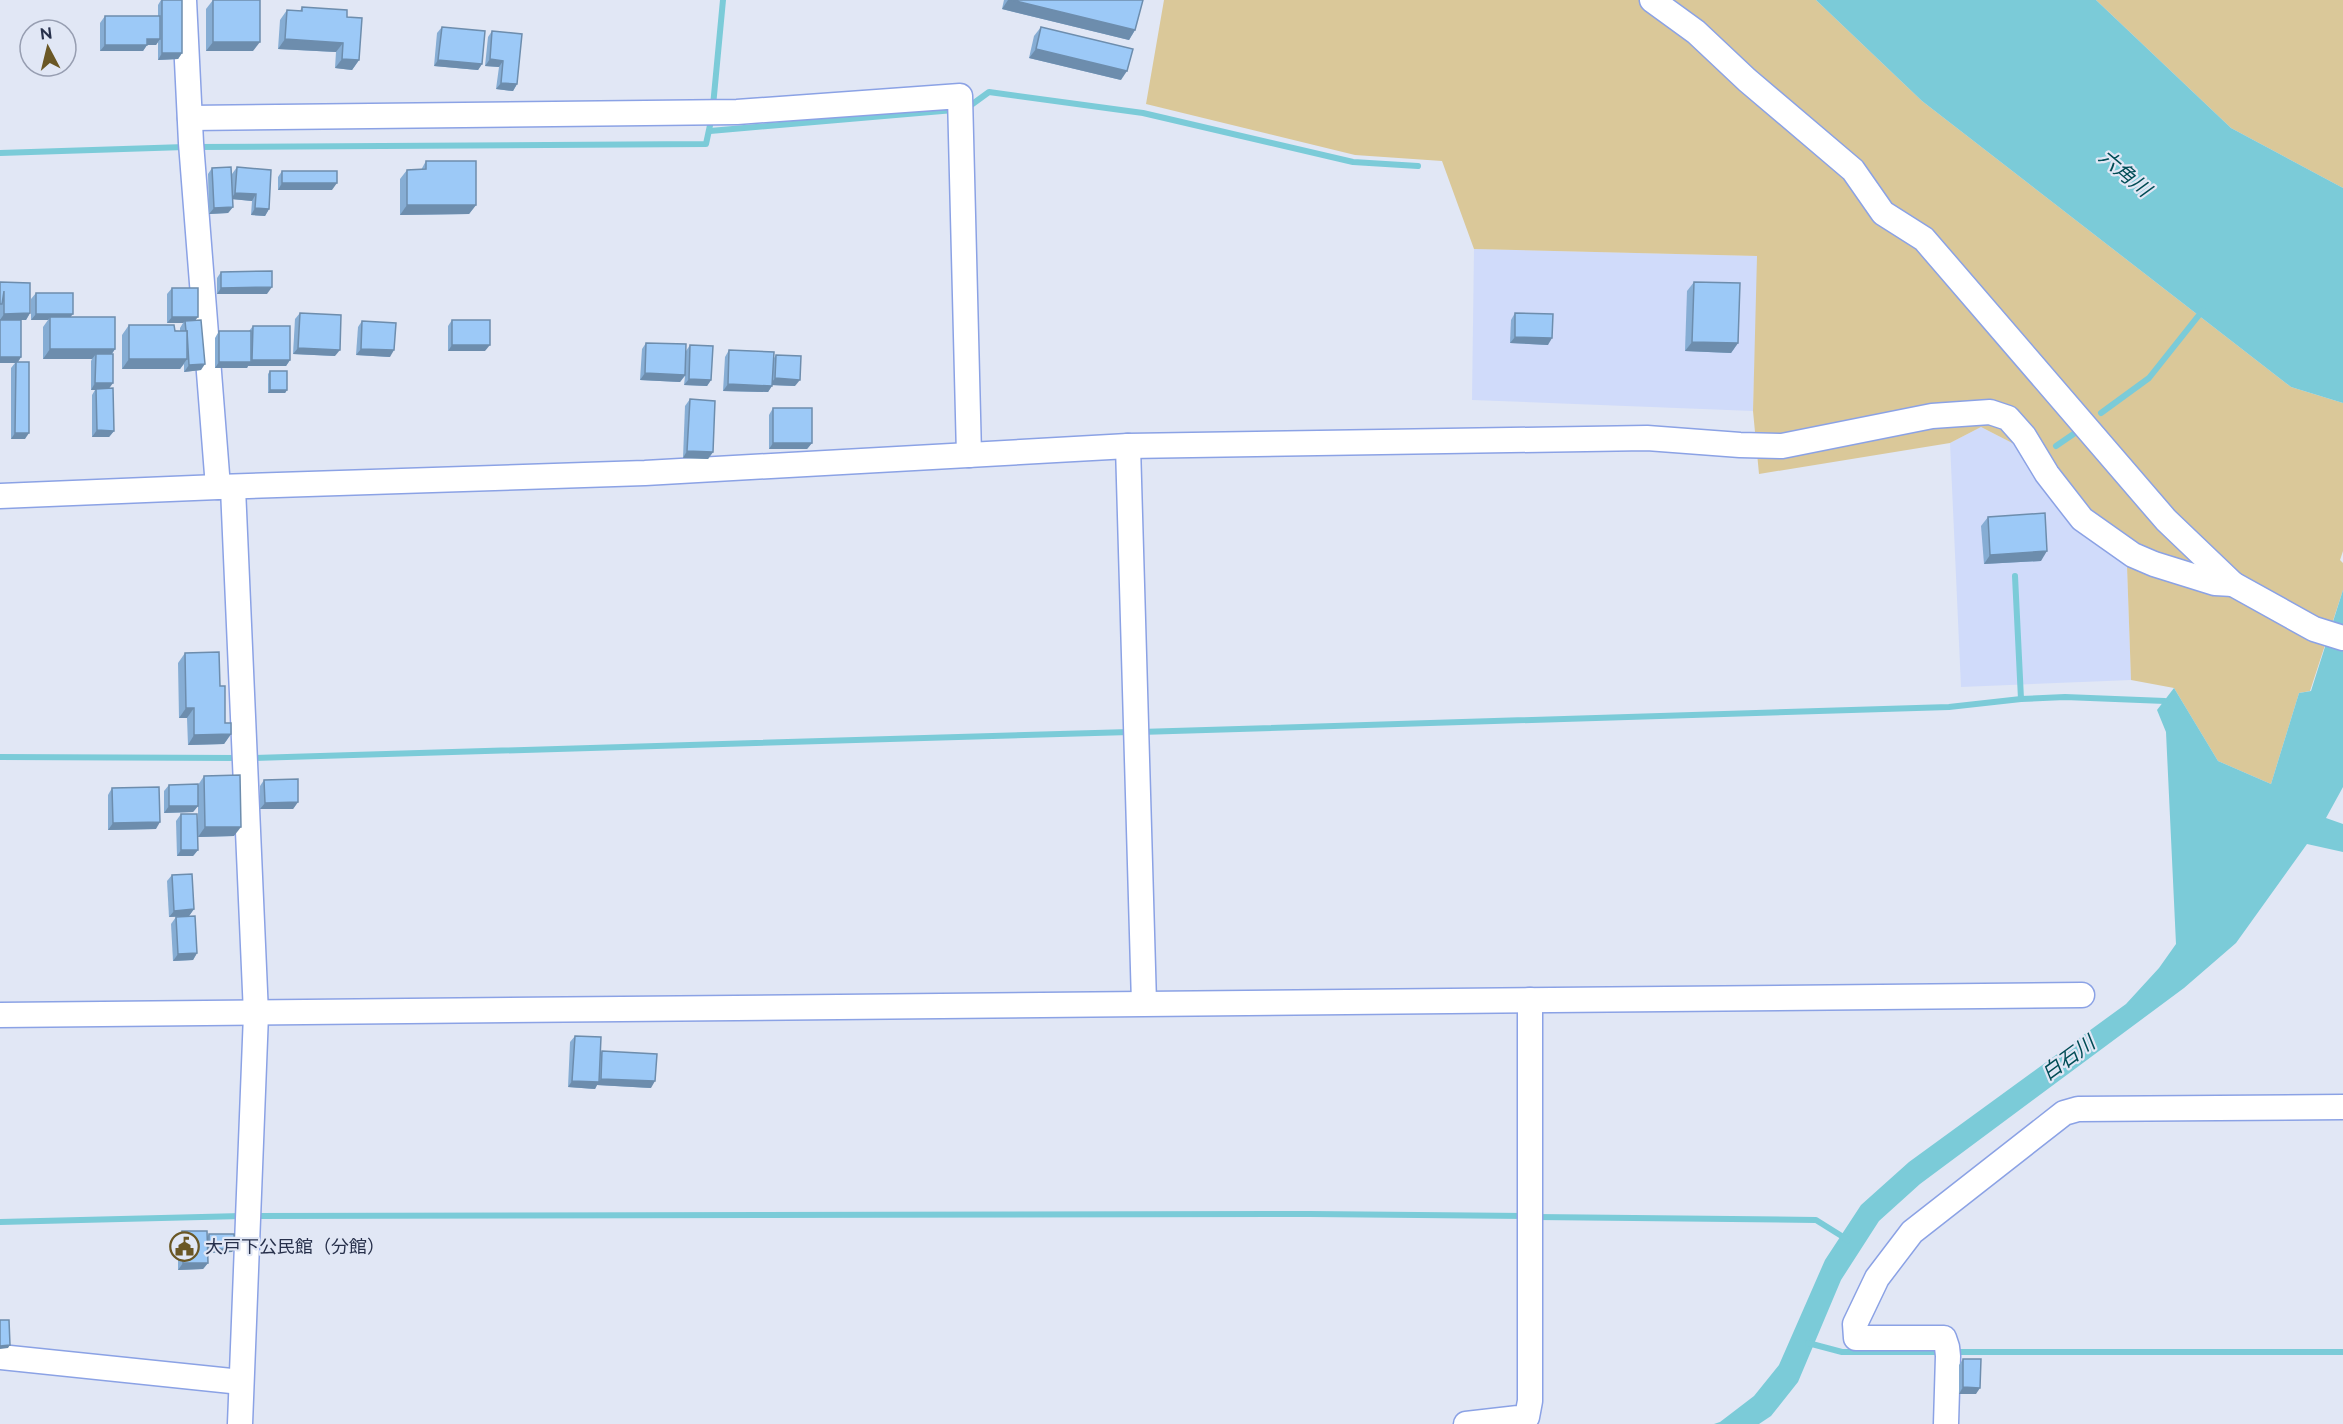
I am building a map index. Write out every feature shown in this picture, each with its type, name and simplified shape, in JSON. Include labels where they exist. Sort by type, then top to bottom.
[{"type":"street","points":[[184,0],[192,151],[225,487],[243,758],[256,1014],[240,1424]]},
{"type":"street","points":[[1652,0],[1696,32],[1747,80],[1852,170],[1883,213],[1924,238],[2166,520],[2233,584],[2314,629],[2343,638]]},
{"type":"street","points":[[190,118],[726,112],[960,96],[969,454]]},
{"type":"street","points":[[0,496],[645,473],[1128,446],[1647,438],[1782,446],[1932,416],[1990,412],[2008,418],[2024,436],[2047,474],[2082,519],[2133,555],[2154,564],[2215,582],[2233,584]]},
{"type":"street","points":[[1128,446],[1144,1003]]},
{"type":"street","points":[[0,1015],[2082,995]]},
{"type":"street","points":[[1466,1424],[1527,1417],[1530,1401],[1530,1000]]},
{"type":"street","points":[[1946,1424],[1948,1352],[1944,1338],[1856,1338],[1855,1324],[1877,1278],[1912,1232],[2064,1113],[2078,1109],[2343,1107]]},
{"type":"street","points":[[0,1357],[241,1382]]},
{"type":"shaded area","points":[[1164,0],[1816,0],[1922,101],[2291,387],[2343,403],[2343,551],[2340,560],[2343,563],[2343,590],[2310,691],[2299,693],[2271,784],[2218,761],[2174,688],[2131,680],[2127,566],[2076,527],[2018,446],[1981,427],[1950,443],[1759,474],[1753,411],[1757,256],[1474,249],[1442,161],[1355,155],[1146,104]]},
{"type":"shaded area","points":[[2096,0],[2343,0],[2343,188],[2231,128]]},
{"type":"shaded area","points":[[1474,249],[1758,256],[1753,411],[1472,400]]},
{"type":"shaded area","points":[[1981,427],[2018,446],[2076,527],[2127,566],[2131,680],[1961,687],[1950,443]]},
{"type":"water","name":"六角川","points":[[1816,0],[2096,0],[2231,128],[2343,188],[2343,403],[2291,387],[1922,101]]},
{"type":"water","name":"白石川","points":[[2343,590],[2343,787],[2326,818],[2343,824],[2343,852],[2307,844],[2236,943],[2184,988],[1920,1184],[1879,1221],[1841,1280],[1798,1382],[1771,1416],[1759,1424],[1714,1424],[1720,1422],[1754,1396],[1779,1365],[1825,1260],[1861,1205],[1909,1162],[2126,1004],[2159,968],[2176,944],[2166,732],[2157,710],[2174,688],[2218,761],[2271,784],[2299,693],[2311,691]]},
{"type":"building","points":[[162,0],[182,0],[182,53],[162,53]]},
{"type":"building","points":[[213,0],[260,0],[260,42],[213,42]]},
{"type":"building","points":[[1012,0],[1143,0],[1135,30]]},
{"type":"building","points":[[302,7],[347,10],[347,17],[362,18],[359,60],[342,59],[343,43],[285,39],[287,10],[302,11]]},
{"type":"building","points":[[105,16],[160,16],[160,39],[147,39],[147,45],[105,45]]},
{"type":"building","points":[[442,27],[485,31],[482,64],[438,60]]},
{"type":"building","points":[[1041,27],[1133,49],[1127,71],[1036,49]]},
{"type":"building","points":[[492,31],[522,34],[517,84],[501,83],[503,61],[490,59]]},
{"type":"building","points":[[426,161],[476,161],[476,205],[407,205],[407,170],[426,169]]},
{"type":"building","points":[[231,167],[233,207],[214,208],[212,168]]},
{"type":"building","points":[[237,167],[271,170],[269,209],[255,208],[256,194],[235,193]]},
{"type":"building","points":[[282,171],[337,171],[337,183],[282,183]]},
{"type":"building","points":[[272,271],[272,287],[221,288],[221,272]]},
{"type":"building","points":[[0,282],[30,283],[30,313],[4,314],[4,291],[2,304],[0,304]]},
{"type":"building","points":[[1694,282],[1740,283],[1738,343],[1692,342]]},
{"type":"building","points":[[172,288],[198,288],[198,317],[172,317]]},
{"type":"building","points":[[36,293],[73,293],[73,314],[36,314]]},
{"type":"building","points":[[300,313],[341,315],[340,350],[298,348]]},
{"type":"building","points":[[1515,313],[1553,314],[1552,338],[1515,337]]},
{"type":"building","points":[[50,317],[115,317],[115,349],[50,349]]},
{"type":"building","points":[[0,320],[21,320],[21,357],[0,357]]},
{"type":"building","points":[[201,320],[205,364],[189,365],[185,321]]},
{"type":"building","points":[[452,320],[490,320],[490,345],[452,345]]},
{"type":"building","points":[[362,321],[396,323],[394,350],[361,349]]},
{"type":"building","points":[[129,325],[174,325],[175,331],[187,331],[187,359],[129,359]]},
{"type":"building","points":[[253,326],[290,326],[290,360],[252,360]]},
{"type":"building","points":[[219,331],[251,331],[251,362],[219,362]]},
{"type":"building","points":[[646,343],[686,344],[685,375],[645,373]]},
{"type":"building","points":[[690,345],[713,346],[711,380],[689,379]]},
{"type":"building","points":[[729,350],[774,352],[772,386],[728,384]]},
{"type":"building","points":[[96,354],[113,354],[113,383],[95,383]]},
{"type":"building","points":[[776,355],[801,356],[800,380],[775,378]]},
{"type":"building","points":[[16,362],[29,362],[29,433],[15,433]]},
{"type":"building","points":[[270,371],[287,371],[287,390],[270,390]]},
{"type":"building","points":[[113,388],[114,431],[97,430],[96,389]]},
{"type":"building","points":[[690,399],[715,401],[713,452],[687,451]]},
{"type":"building","points":[[773,408],[812,408],[812,443],[773,443]]},
{"type":"building","points":[[2045,513],[2047,551],[1990,555],[1988,517]]},
{"type":"building","points":[[219,652],[220,686],[225,686],[225,723],[231,723],[231,734],[194,735],[194,708],[186,708],[185,653]]},
{"type":"building","points":[[240,775],[241,827],[205,827],[204,776]]},
{"type":"building","points":[[298,779],[298,802],[265,803],[264,780]]},
{"type":"building","points":[[198,784],[198,806],[169,806],[169,785]]},
{"type":"building","points":[[159,787],[160,822],[113,823],[112,788]]},
{"type":"building","points":[[181,814],[197,814],[198,850],[181,850]]},
{"type":"building","points":[[192,874],[194,909],[174,911],[172,875]]},
{"type":"building","points":[[195,916],[197,953],[178,954],[176,917]]},
{"type":"building","points":[[575,1036],[601,1037],[599,1082],[572,1081]]},
{"type":"building","points":[[602,1051],[657,1054],[655,1081],[601,1079]]},
{"type":"building","points":[[182,1231],[207,1231],[208,1263],[183,1263]]},
{"type":"building","points":[[209,1234],[234,1234],[235,1249],[209,1249]]},
{"type":"building","points":[[0,1320],[9,1320],[10,1345],[0,1346]]},
{"type":"building","points":[[1963,1359],[1981,1359],[1980,1388],[1963,1387]]},
{"type":"waterway","points":[[713,106],[723,0]]},
{"type":"waterway","points":[[967,108],[989,92],[1143,113],[1353,162],[1418,166]]},
{"type":"waterway","points":[[710,131],[954,110]]},
{"type":"waterway","points":[[195,147],[706,144],[712,116]]},
{"type":"waterway","points":[[0,153],[185,147]]},
{"type":"waterway","points":[[2101,413],[2149,378],[2203,310]]},
{"type":"waterway","points":[[2056,446],[2075,433]]},
{"type":"waterway","points":[[2015,576],[2021,699]]},
{"type":"waterway","points":[[1140,732],[1949,707],[2065,697],[2165,701],[2167,705]]},
{"type":"waterway","points":[[250,758],[1130,732]]},
{"type":"waterway","points":[[0,757],[239,758]]},
{"type":"waterway","points":[[253,1216],[1310,1214],[1526,1216]]},
{"type":"waterway","points":[[0,1222],[242,1216]]},
{"type":"waterway","points":[[1536,1217],[1816,1220],[1848,1240]]},
{"type":"waterway","points":[[1808,1343],[1842,1352],[1943,1352]]},
{"type":"waterway","points":[[1954,1352],[2343,1352]]},
{"type":"place","name":"大戸下公民館（分館）","points":[[184,1246]]}]
